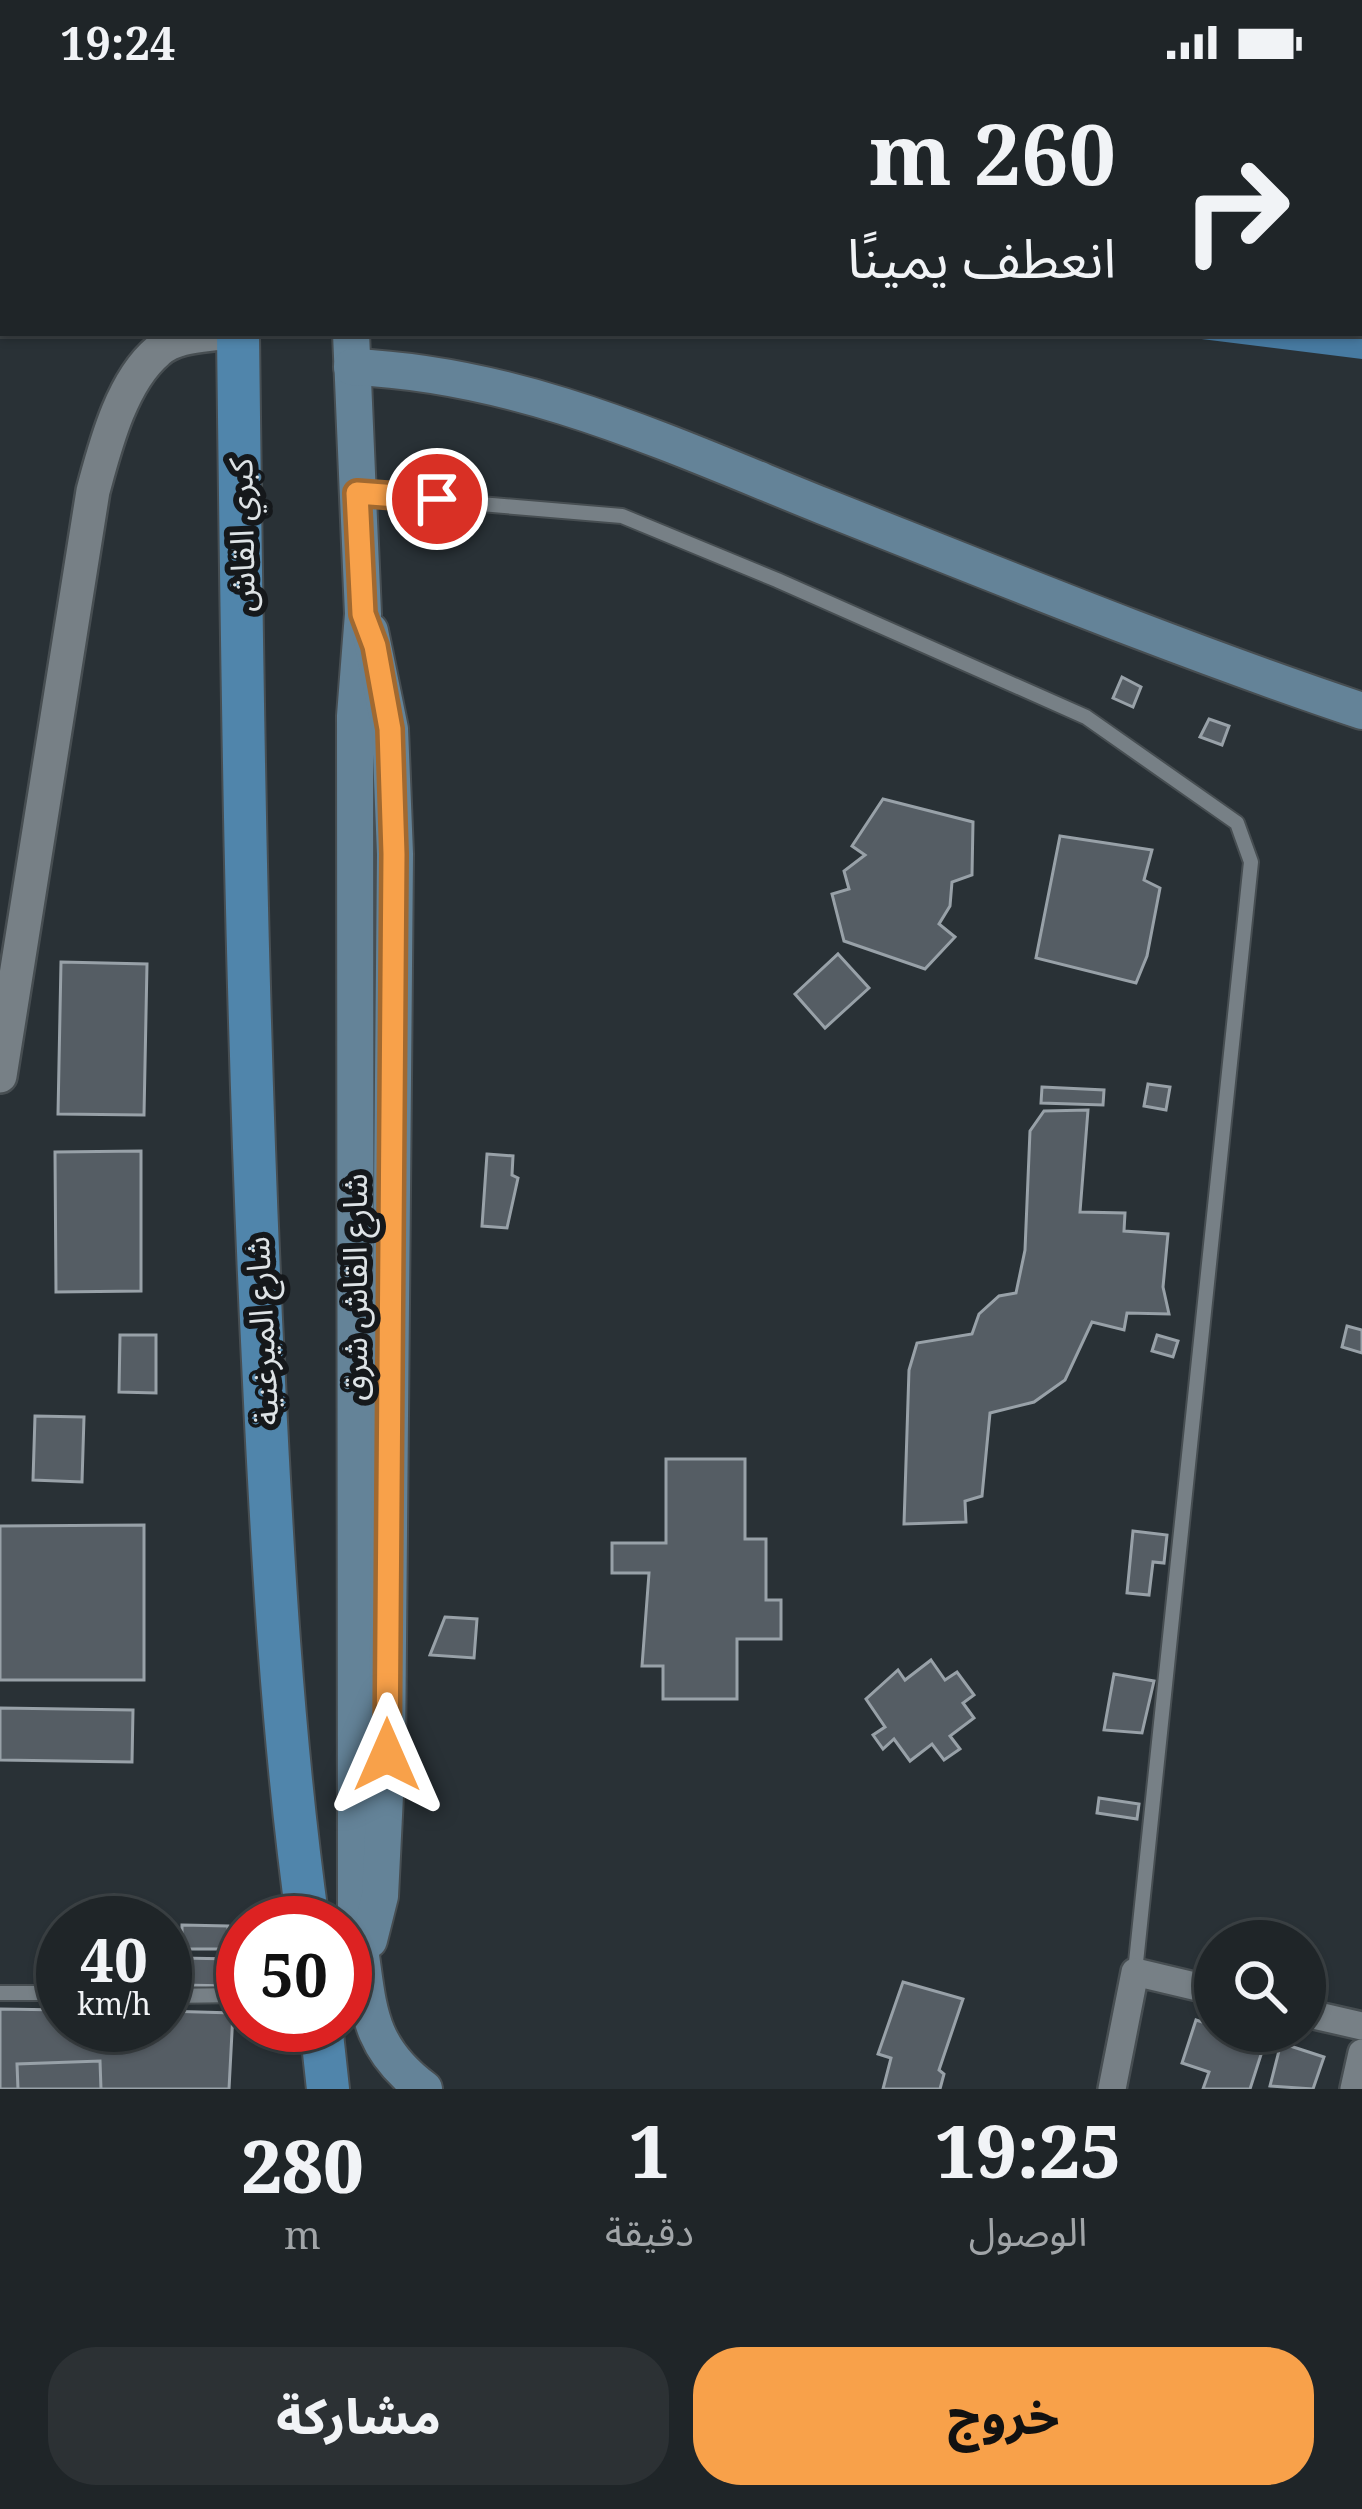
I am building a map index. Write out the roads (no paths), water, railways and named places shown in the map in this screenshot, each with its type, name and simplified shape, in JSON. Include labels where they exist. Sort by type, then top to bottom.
[{"type":"main road","name":"كبري القاش","points":[[238,336],[243,737]]},
{"type":"main road","name":"شارع القاش شرق","points":[[352,350],[363,614],[385,688],[394,854],[387,1755],[380,1896],[363,1960],[367,2012],[381,2047],[398,2069],[424,2089]]},
{"type":"main road","points":[[352,350],[564,404],[1214,661],[1362,711]]},
{"type":"main road","name":"شارع الميرغنية","points":[[243,737],[246,991],[270,1534],[305,1896]]},
{"type":"main road","points":[[324,2052],[328,2089]]},
{"type":"street","points":[[0,1076],[93,491],[107,440],[158,351],[181,339],[202,336]]},
{"type":"street","points":[[1112,2089],[1135,1972],[1194,1986]]},
{"type":"street","points":[[1326,2018],[1362,2026]]},
{"type":"street","points":[[1354,2089],[1362,2053]]},
{"type":"lane","points":[[357,493],[622,516],[1086,717],[1237,824],[1250,862],[1135,1972]]},
{"type":"lane","points":[[0,1993],[36,1993]]},
{"type":"water","points":[[1177,336],[1362,336],[1362,359]]}]
